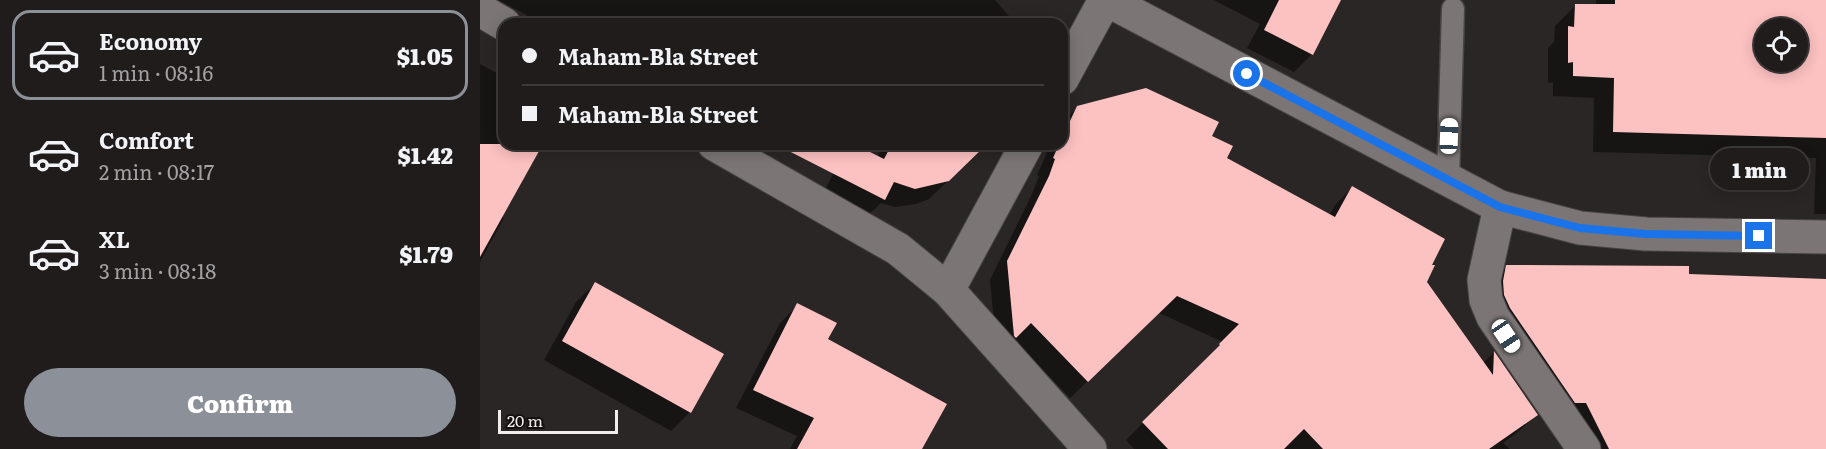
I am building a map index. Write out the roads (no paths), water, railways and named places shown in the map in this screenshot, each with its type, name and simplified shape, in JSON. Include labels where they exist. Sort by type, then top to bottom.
[{"type":"street","points":[[1068,68],[1106,0],[1500,207],[1580,228],[1624,232],[1826,237]]},
{"type":"street","points":[[480,10],[498,20]]},
{"type":"street","points":[[725,150],[898,249],[948,290],[1090,449]]},
{"type":"street","points":[[948,290],[1024,150]]},
{"type":"street","points":[[1500,207],[1484,280],[1486,300],[1493,317],[1584,449]]},
{"type":"lane","points":[[1448,179],[1452,9]]}]
